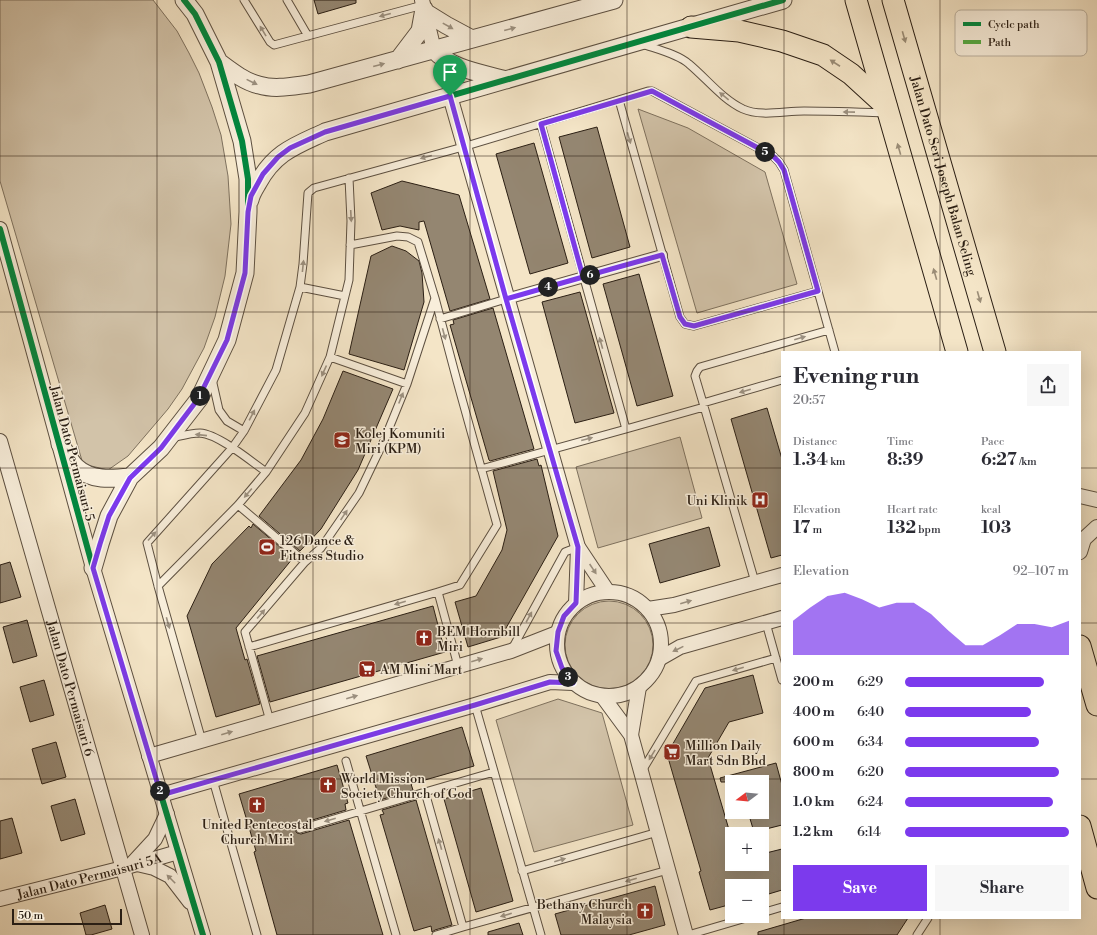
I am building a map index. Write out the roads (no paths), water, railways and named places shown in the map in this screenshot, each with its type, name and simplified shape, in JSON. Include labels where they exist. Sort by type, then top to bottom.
[{"type":"main road","points":[[856,0],[957,351]]},
{"type":"main road","name":"Jalan Dato Seri Joseph Balan Seling","points":[[893,0],[995,351]]},
{"type":"main road","points":[[691,27],[739,31],[782,41],[822,55],[851,74],[887,109]]},
{"type":"main road","points":[[1081,649],[1097,705]]},
{"type":"main road","points":[[1081,830],[1097,888]]},
{"type":"street","points":[[93,568],[109,516],[130,478],[161,448],[198,399],[227,340],[245,273],[248,179],[242,141],[219,62],[192,7],[184,0]]},
{"type":"street","points":[[219,62],[237,75],[259,85],[279,88],[308,84],[614,0]]},
{"type":"street","points":[[248,212],[251,196],[263,174],[278,157],[290,148],[325,132],[783,0]]},
{"type":"street","points":[[423,6],[446,25],[472,39]]},
{"type":"street","points":[[423,6],[434,50],[441,57],[454,64],[506,80]]},
{"type":"street","points":[[398,60],[420,31],[423,6]]},
{"type":"street","points":[[450,96],[506,299],[578,547],[608,592]]},
{"type":"street","name":"Jalan Dato Permaisuri 5","points":[[0,229],[93,568],[202,935]]},
{"type":"street","points":[[506,299],[662,255]]},
{"type":"street","name":"Jalan Dato Permaisuri 6","points":[[0,441],[130,866],[142,935]]},
{"type":"street","points":[[60,444],[76,467],[88,476],[107,479],[130,478]]},
{"type":"street","points":[[1081,496],[1097,500]]},
{"type":"street","points":[[1081,549],[1084,539],[1097,527]]},
{"type":"street","points":[[576,603],[578,547]]},
{"type":"street","points":[[648,609],[674,605],[781,575]]},
{"type":"street","points":[[608,592],[623,594],[636,600],[648,609],[657,624],[661,641],[659,659],[652,675],[639,688],[628,694],[616,697],[603,697],[587,692],[573,683],[562,668],[556,651],[558,632],[564,616],[576,603],[591,595],[608,592]]},
{"type":"street","points":[[659,659],[680,647],[781,618]]},
{"type":"street","points":[[149,756],[511,651],[558,632]]},
{"type":"street","points":[[161,795],[550,682],[573,683]]},
{"type":"street","points":[[631,735],[639,688]]},
{"type":"street","points":[[603,697],[631,735],[687,935]]},
{"type":"street","points":[[130,866],[155,839],[167,814]]},
{"type":"street","name":"Jalan Dato Permaisuri 5A","points":[[0,899],[130,866],[178,852]]},
{"type":"street","points":[[130,866],[154,868],[170,876],[195,909]]},
{"type":"lane","points":[[244,0],[272,44],[277,45],[423,6]]},
{"type":"lane","points":[[287,0],[308,36]]},
{"type":"lane","points":[[637,43],[669,54],[688,63],[712,86],[744,109],[760,113],[887,109]]},
{"type":"lane","points":[[202,741],[147,543],[232,448],[244,431],[276,370],[300,287],[308,193],[314,188],[463,147],[648,91],[656,93],[773,156],[779,162],[784,170],[835,351]]},
{"type":"lane","points":[[618,100],[680,317],[685,324],[694,326],[818,291]]},
{"type":"lane","points":[[541,124],[626,429]]},
{"type":"lane","points":[[158,586],[238,505],[266,472],[305,413],[330,357],[349,280],[352,221],[349,178]]},
{"type":"lane","points":[[249,647],[460,585],[497,525],[435,298],[418,242],[408,237],[397,236],[350,245]]},
{"type":"lane","points":[[300,287],[345,296]]},
{"type":"lane","points":[[270,721],[245,632],[305,562],[321,548],[359,493],[383,443],[407,384],[435,298]]},
{"type":"lane","points":[[440,318],[506,299]]},
{"type":"lane","points":[[755,582],[695,376],[696,371],[700,367],[829,330]]},
{"type":"lane","points":[[330,357],[407,384]]},
{"type":"lane","points":[[211,372],[214,393],[219,410],[227,421],[244,431]]},
{"type":"lane","points":[[481,469],[626,429],[781,380]]},
{"type":"lane","points":[[166,440],[201,433],[232,448],[266,472]]},
{"type":"lane","points":[[238,505],[305,562]]},
{"type":"lane","points":[[511,651],[565,552],[578,547]]},
{"type":"lane","points":[[438,592],[458,666]]},
{"type":"lane","points":[[766,623],[781,676]]},
{"type":"lane","points":[[641,772],[696,681],[776,658]]},
{"type":"lane","points":[[475,705],[541,935]]},
{"type":"lane","points":[[346,761],[396,935]]},
{"type":"lane","points":[[300,829],[494,772]]},
{"type":"lane","points":[[213,780],[257,935]]},
{"type":"lane","points":[[425,792],[463,927]]},
{"type":"lane","points":[[522,871],[658,832]]},
{"type":"lane","points":[[436,935],[668,870]]},
{"type":"lane","points":[[769,911],[781,908]]},
{"type":"lane","points":[[920,919],[923,926]]},
{"type":"lane","points":[[916,935],[927,919]]},
{"type":"lane","points":[[687,935],[729,923]]},
{"type":"place","name":"Kolej Komuniti Miri (KPM)","points":[[342,440]]},
{"type":"place","name":"Uni Klinik","points":[[760,500]]},
{"type":"place","name":"126 Dance & Fitness Studio","points":[[267,547]]},
{"type":"place","name":"BEM Hornbill Miri","points":[[424,638]]},
{"type":"place","name":"AM Mini Mart","points":[[367,669]]},
{"type":"place","name":"Million Daily Mart Sdn Bhd","points":[[672,752]]},
{"type":"place","name":"World Mission Society Church of God","points":[[328,785]]},
{"type":"place","name":"United Pentecostal Church Miri","points":[[257,805]]},
{"type":"place","name":"Bethany Church Malaysia","points":[[645,911]]}]
